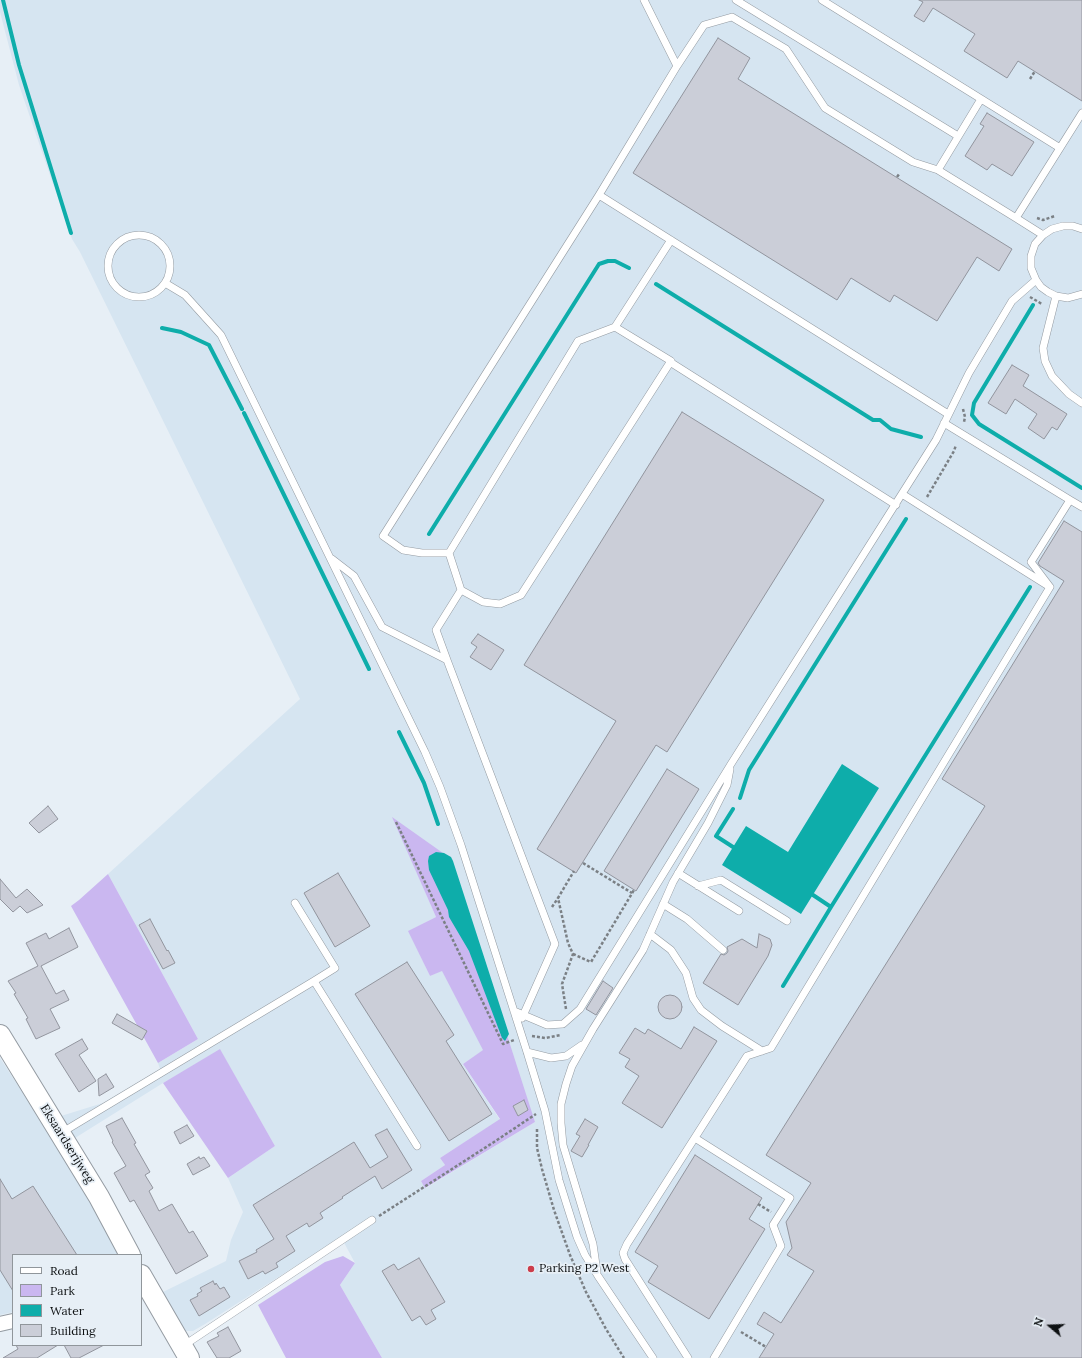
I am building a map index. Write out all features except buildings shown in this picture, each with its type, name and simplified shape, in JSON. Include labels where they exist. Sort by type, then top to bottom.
[{"type":"street","name":"Eksaardserijweg","points":[[0,1035],[99,1197],[129,1254]]},
{"type":"street","points":[[143,1285],[186,1352]]},
{"type":"street","points":[[0,1324],[12,1320]]},
{"type":"lane","points":[[644,0],[677,66]]},
{"type":"lane","points":[[736,0],[958,136]]},
{"type":"lane","points":[[822,0],[1060,148]]},
{"type":"lane","points":[[449,553],[422,553],[403,550],[383,536],[599,195],[677,66],[704,25],[732,17],[786,49],[825,108],[913,162],[938,170],[1043,235]]},
{"type":"lane","points":[[938,170],[981,99]]},
{"type":"lane","points":[[1016,218],[1082,113]]},
{"type":"lane","points":[[599,195],[948,414]]},
{"type":"lane","points":[[1082,229],[1073,226],[1062,226],[1052,229],[1043,235],[1035,244],[1031,256],[1031,268],[1036,280],[1044,290],[1056,296],[1068,298],[1082,294]]},
{"type":"lane","points":[[140,235],[151,237],[160,243],[167,251],[170,260],[170,270],[165,283],[162,288],[154,294],[144,298],[134,298],[125,294],[111,281],[108,270],[109,259],[113,249],[120,241],[130,236],[140,235]]},
{"type":"lane","points":[[670,362],[521,595],[500,604],[483,602],[461,590],[449,553],[578,341],[615,327],[671,240]]},
{"type":"lane","points":[[514,1011],[547,1026],[563,1024],[580,1009],[936,440],[969,373],[1012,301],[1036,280]]},
{"type":"lane","points":[[165,283],[184,295],[221,335],[425,752],[440,787],[474,883],[523,1038],[545,1111],[558,1180],[577,1236],[585,1254],[598,1276],[652,1357]]},
{"type":"lane","points":[[1056,296],[1043,348],[1045,361],[1052,376],[1069,394],[1082,403]]},
{"type":"lane","points":[[615,327],[896,505]]},
{"type":"lane","points":[[944,423],[1082,507]]},
{"type":"lane","points":[[902,494],[1050,587]]},
{"type":"lane","points":[[1050,587],[1031,562],[1070,500]]},
{"type":"lane","points":[[330,558],[354,576],[382,627],[447,660]]},
{"type":"lane","points":[[688,1358],[625,1259],[623,1253],[627,1244],[746,1056],[771,1048],[1050,587]]},
{"type":"lane","points":[[461,590],[436,630],[555,944],[519,1026]]},
{"type":"lane","points":[[598,1276],[593,1244],[564,1145],[561,1122],[561,1104],[566,1084],[572,1066],[643,950],[678,873],[708,823],[727,785],[732,764]]},
{"type":"lane","points":[[678,873],[739,911]]},
{"type":"lane","points":[[698,886],[721,880],[787,921]]},
{"type":"lane","points":[[60,1133],[335,968],[295,903]]},
{"type":"lane","points":[[663,904],[687,919],[723,950]]},
{"type":"lane","points":[[650,934],[671,950],[686,973],[693,998],[701,1010],[722,1026],[762,1051]]},
{"type":"lane","points":[[314,980],[417,1146]]},
{"type":"lane","points":[[527,1052],[552,1058],[566,1056],[576,1050],[587,1040]]},
{"type":"lane","points":[[694,1138],[790,1198],[773,1225],[781,1246],[714,1358]]},
{"type":"lane","points":[[186,1352],[372,1220]]},
{"type":"path","points":[[1030,79],[1035,71]]},
{"type":"path","points":[[897,178],[900,173]]},
{"type":"path","points":[[1029,296],[1042,304]]},
{"type":"path","points":[[927,497],[954,452],[956,445]]},
{"type":"path","points":[[396,822],[503,1044],[523,1038]]},
{"type":"path","points":[[583,863],[632,894]]},
{"type":"path","points":[[573,954],[591,962],[634,890]]},
{"type":"path","points":[[372,1220],[494,1142],[536,1113]]},
{"type":"path","points":[[758,1204],[775,1214]]},
{"type":"path","points":[[738,1330],[766,1347]]},
{"type":"shaded area","points":[[0,0],[1082,0],[1082,1358],[382,1358],[340,1285],[355,1263],[341,1237],[205,1324],[193,1331],[183,1331],[163,1292],[226,1261],[231,1240],[243,1212],[228,1178],[275,1146],[220,1050],[163,1083],[75,1138],[61,1116],[103,1103],[160,1069],[158,1063],[198,1039],[108,874],[300,699],[80,252],[72,239],[19,85],[0,12]],"holes":[[[393,818],[535,1122],[426,1188],[421,1181],[445,1165],[440,1158],[500,1120],[463,1064],[484,1050],[442,970],[430,976],[409,931],[436,917]]]},
{"type":"shaded area","points":[[0,1058],[79,1179],[120,1254],[12,1254],[12,1312],[0,1315]]},
{"type":"green space","points":[[392,817],[450,858],[535,1122],[425,1188],[421,1181],[445,1165],[440,1158],[500,1119],[463,1064],[483,1050],[442,971],[430,976],[408,931],[436,917]]},
{"type":"green space","points":[[108,874],[198,1039],[158,1063],[71,906]]},
{"type":"green space","points":[[220,1049],[275,1146],[228,1178],[163,1083]]},
{"type":"green space","points":[[343,1256],[355,1263],[340,1285],[382,1358],[286,1358],[258,1305],[325,1262]]},
{"type":"water","points":[[842,764],[879,788],[801,914],[722,865],[746,826],[788,852]]},
{"type":"water","points":[[436,852],[444,853],[451,857],[453,861],[509,1034],[505,1041],[502,1038],[469,951],[449,917],[448,910],[429,870],[429,856]]},
{"type":"waterway","points":[[3,0],[19,65],[71,233]]},
{"type":"waterway","points":[[429,534],[599,264],[608,261],[615,261],[629,268]]},
{"type":"waterway","points":[[656,284],[873,420],[880,420],[891,429],[921,437]]},
{"type":"waterway","points":[[1033,305],[974,403],[972,415],[979,424],[1082,488]]},
{"type":"waterway","points":[[162,328],[181,332],[209,345],[242,409]]},
{"type":"waterway","points":[[244,413],[369,669]]},
{"type":"waterway","points":[[740,798],[749,770],[906,519]]},
{"type":"waterway","points":[[813,895],[831,907],[1030,587]]},
{"type":"waterway","points":[[399,732],[424,783],[438,824]]},
{"type":"waterway","points":[[733,809],[716,836],[733,847]]},
{"type":"waterway","points":[[783,986],[831,907]]},
{"type":"place","name":"Parking P2 West","points":[[531,1269]]}]
